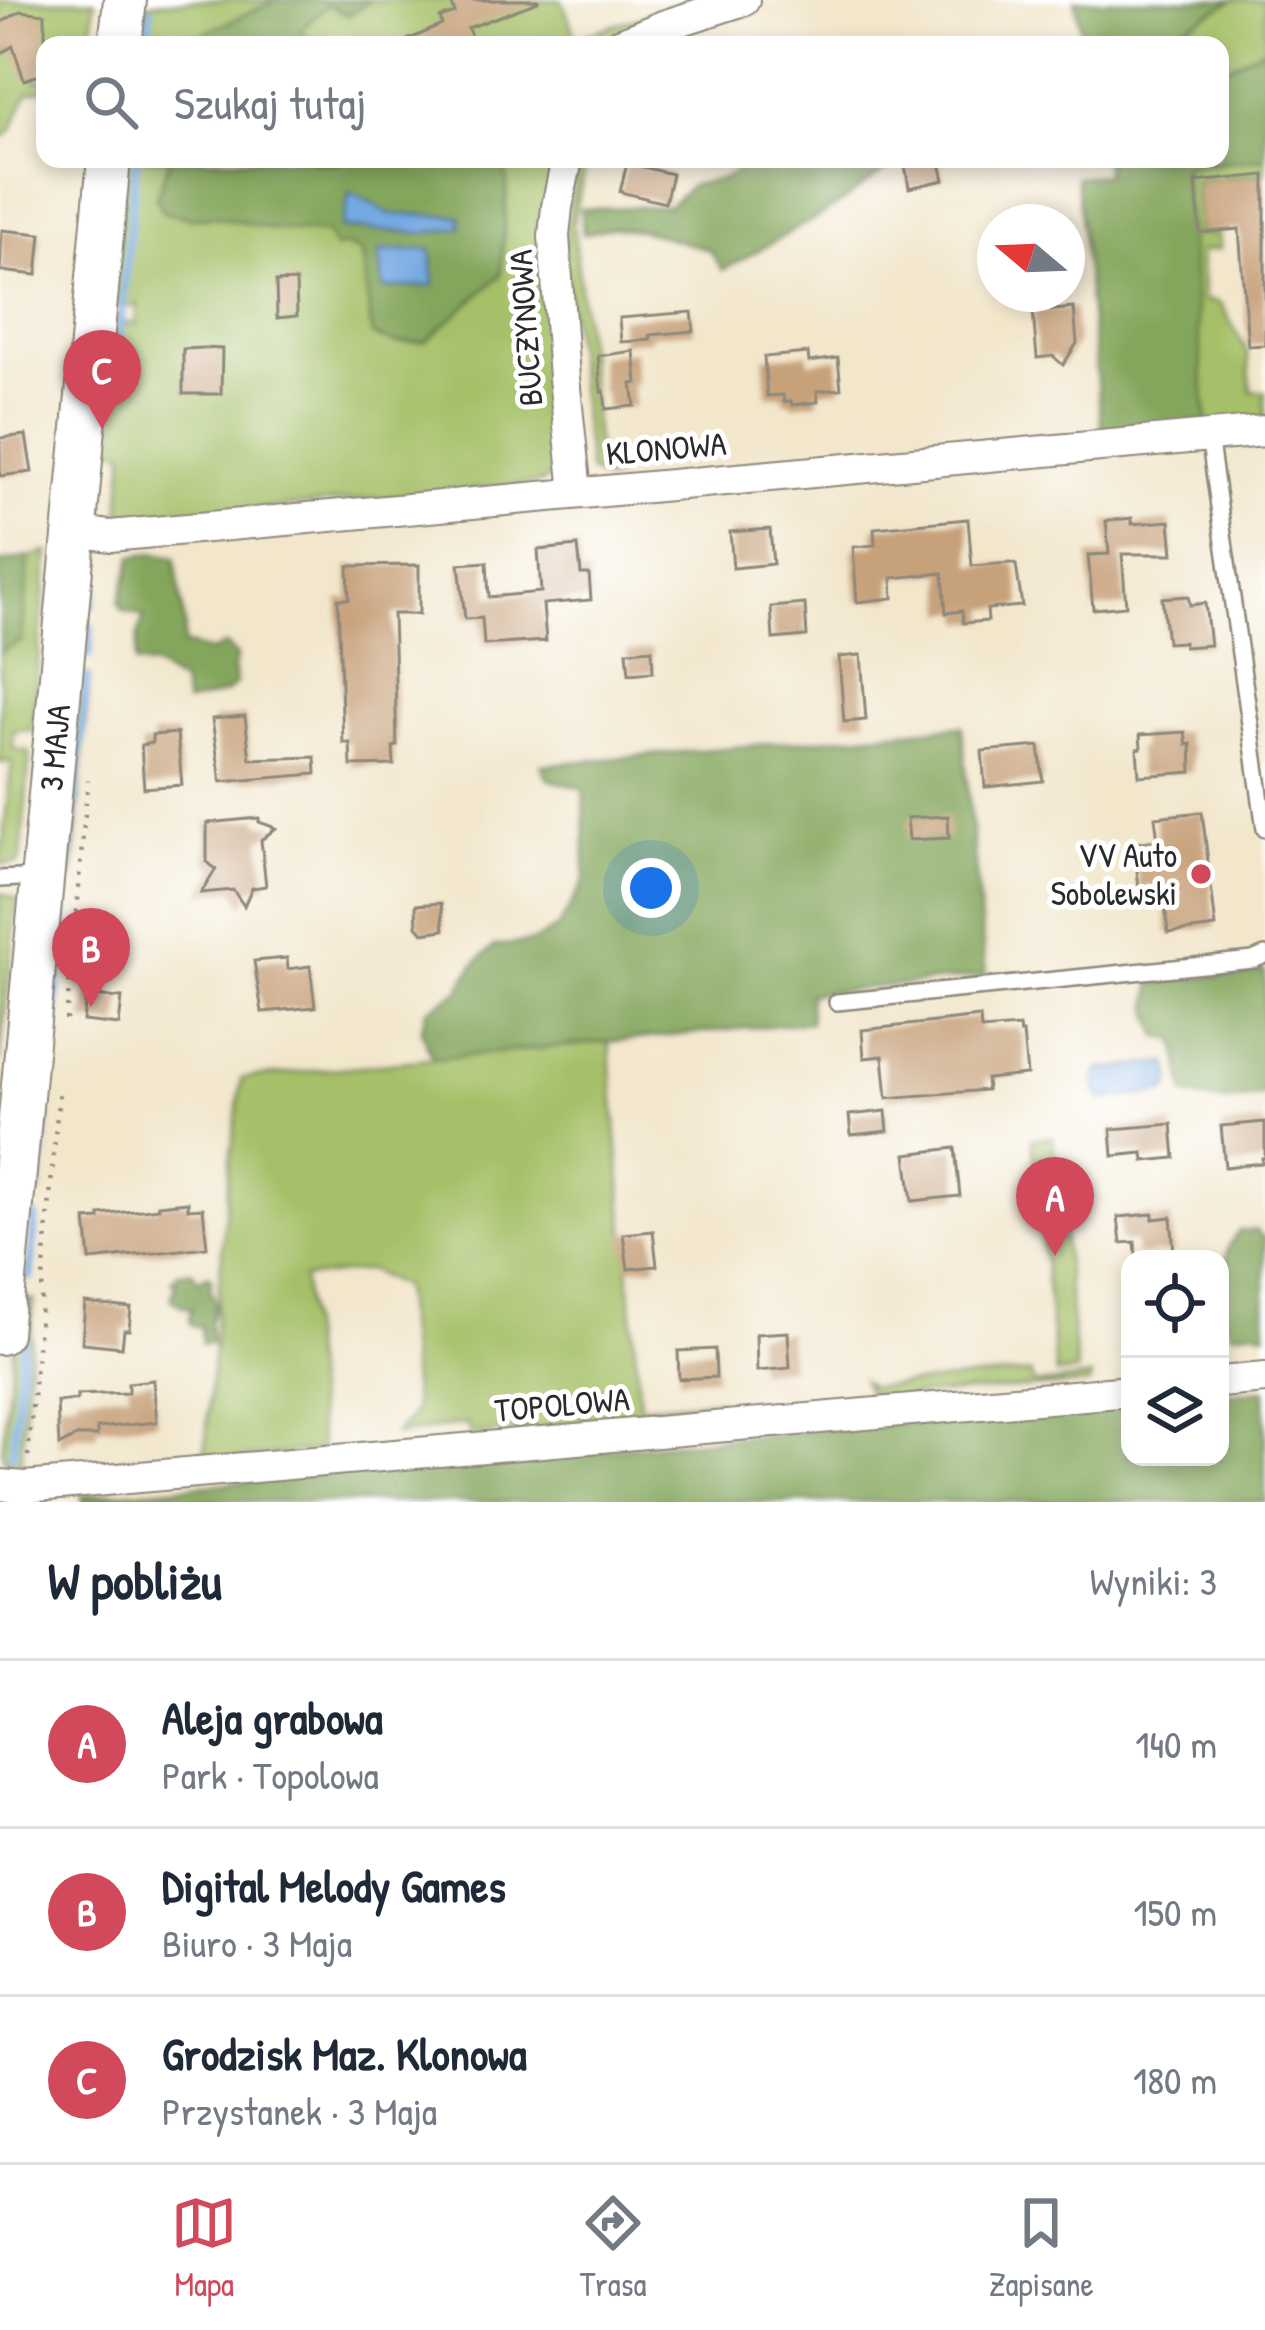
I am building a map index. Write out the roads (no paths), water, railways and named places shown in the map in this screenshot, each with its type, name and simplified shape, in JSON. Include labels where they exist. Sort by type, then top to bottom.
[{"type":"street","points":[[121,36],[125,0]]},
{"type":"street","points":[[639,36],[744,0]]},
{"type":"street","name":"3 MAJA","points":[[0,1333],[21,878],[75,531],[108,168]]},
{"type":"street","name":"BUCZYNOWA","points":[[565,168],[555,222],[555,264],[576,492]]},
{"type":"street","name":"KLONOWA","points":[[75,531],[110,536],[1265,431]]},
{"type":"street","points":[[1229,1381],[1265,1378]]},
{"type":"street","name":"TOPOLOWA","points":[[0,1485],[25,1487],[1121,1392]]},
{"type":"lane","points":[[1209,436],[1265,829]]},
{"type":"lane","points":[[837,1002],[1253,960],[1265,955]]},
{"type":"water","points":[[350,192],[390,214],[461,216],[461,228],[423,233],[341,228]]},
{"type":"water","points":[[431,249],[434,285],[383,289],[380,251]]},
{"type":"water","points":[[1165,1062],[1172,1076],[1165,1092],[1104,1100],[1096,1090],[1099,1070]]},
{"type":"waterway","points":[[148,36],[150,10]]},
{"type":"waterway","points":[[114,396],[135,168]]},
{"type":"waterway","points":[[93,604],[98,556]]},
{"type":"waterway","points":[[89,655],[91,627]]},
{"type":"waterway","points":[[69,867],[87,678]]},
{"type":"waterway","points":[[61,952],[65,910]]},
{"type":"waterway","points":[[52,1049],[59,978]]},
{"type":"waterway","points":[[48,1100],[49,1083]]},
{"type":"waterway","points":[[38,1191],[46,1121]]},
{"type":"waterway","points":[[30,1277],[35,1217]]},
{"type":"waterway","points":[[12,1456],[27,1305]]},
{"type":"place","name":"Grodzisk Maz. Klonowa","points":[[102,429]]},
{"type":"place","name":"VV Auto Sobolewski","points":[[1201,874]]},
{"type":"place","name":"Digital Melody Games","points":[[91,1007]]},
{"type":"place","name":"Aleja grabowa","points":[[1055,1256]]}]
